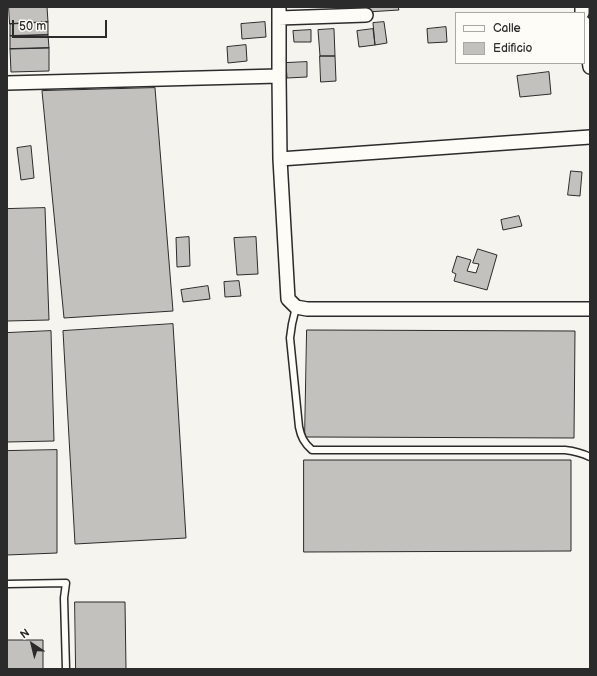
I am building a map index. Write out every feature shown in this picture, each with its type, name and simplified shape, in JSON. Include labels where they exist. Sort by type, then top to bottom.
[{"type":"street","points":[[366,15],[279,13],[280,159],[288,299],[296,307],[307,309],[590,309]]},
{"type":"street","points":[[585,31],[590,67]]},
{"type":"street","points":[[7,82],[279,76]]},
{"type":"street","points":[[280,159],[590,137]]},
{"type":"lane","points":[[296,307],[290,338],[299,427],[303,440],[312,450],[565,450],[575,451],[590,457]]},
{"type":"lane","points":[[7,584],[66,583],[64,598],[66,669]]},
{"type":"building","points":[[9,7],[47,7],[48,22],[10,24]]},
{"type":"building","points":[[367,7],[398,7],[399,10],[367,12]]},
{"type":"building","points":[[48,22],[48,35],[10,36],[10,24]]},
{"type":"building","points":[[265,22],[266,37],[242,39],[241,24]]},
{"type":"building","points":[[384,22],[387,43],[375,45],[373,23]]},
{"type":"building","points":[[446,27],[447,42],[428,43],[427,29]]},
{"type":"building","points":[[334,29],[335,56],[320,56],[318,30]]},
{"type":"building","points":[[373,29],[375,45],[359,47],[357,31]]},
{"type":"building","points":[[311,30],[311,42],[294,42],[293,31]]},
{"type":"building","points":[[48,35],[49,48],[10,49],[10,36]]},
{"type":"building","points":[[246,45],[247,61],[228,63],[227,47]]},
{"type":"building","points":[[49,48],[49,71],[11,72],[10,49]]},
{"type":"building","points":[[320,56],[335,56],[336,81],[321,82]]},
{"type":"building","points":[[307,62],[307,77],[287,78],[286,63]]},
{"type":"building","points":[[549,72],[551,94],[520,97],[517,76]]},
{"type":"building","points":[[155,88],[173,311],[64,318],[42,91]]},
{"type":"building","points":[[31,146],[34,178],[21,180],[17,148]]},
{"type":"building","points":[[571,171],[582,172],[580,196],[568,195]]},
{"type":"building","points":[[45,208],[49,320],[7,321],[7,209]]},
{"type":"building","points":[[519,216],[522,226],[503,230],[501,220]]},
{"type":"building","points":[[189,237],[190,266],[177,267],[176,238]]},
{"type":"building","points":[[256,237],[258,274],[237,275],[234,238]]},
{"type":"building","points":[[478,249],[497,255],[487,290],[454,281],[456,274],[452,272],[457,256],[471,260],[467,271],[476,273],[479,264],[473,263]]},
{"type":"building","points":[[239,281],[241,296],[225,297],[224,282]]},
{"type":"building","points":[[208,286],[210,299],[183,302],[181,290]]},
{"type":"building","points":[[173,324],[186,538],[75,544],[63,331]]},
{"type":"building","points":[[307,330],[575,331],[574,438],[305,437]]},
{"type":"building","points":[[51,331],[54,441],[7,442],[7,333]]},
{"type":"building","points":[[57,450],[57,553],[7,555],[7,451]]},
{"type":"building","points":[[304,460],[571,460],[571,551],[304,552]]},
{"type":"building","points":[[75,602],[125,602],[126,669],[76,669]]},
{"type":"building","points":[[7,640],[43,640],[43,669],[8,669]]}]
